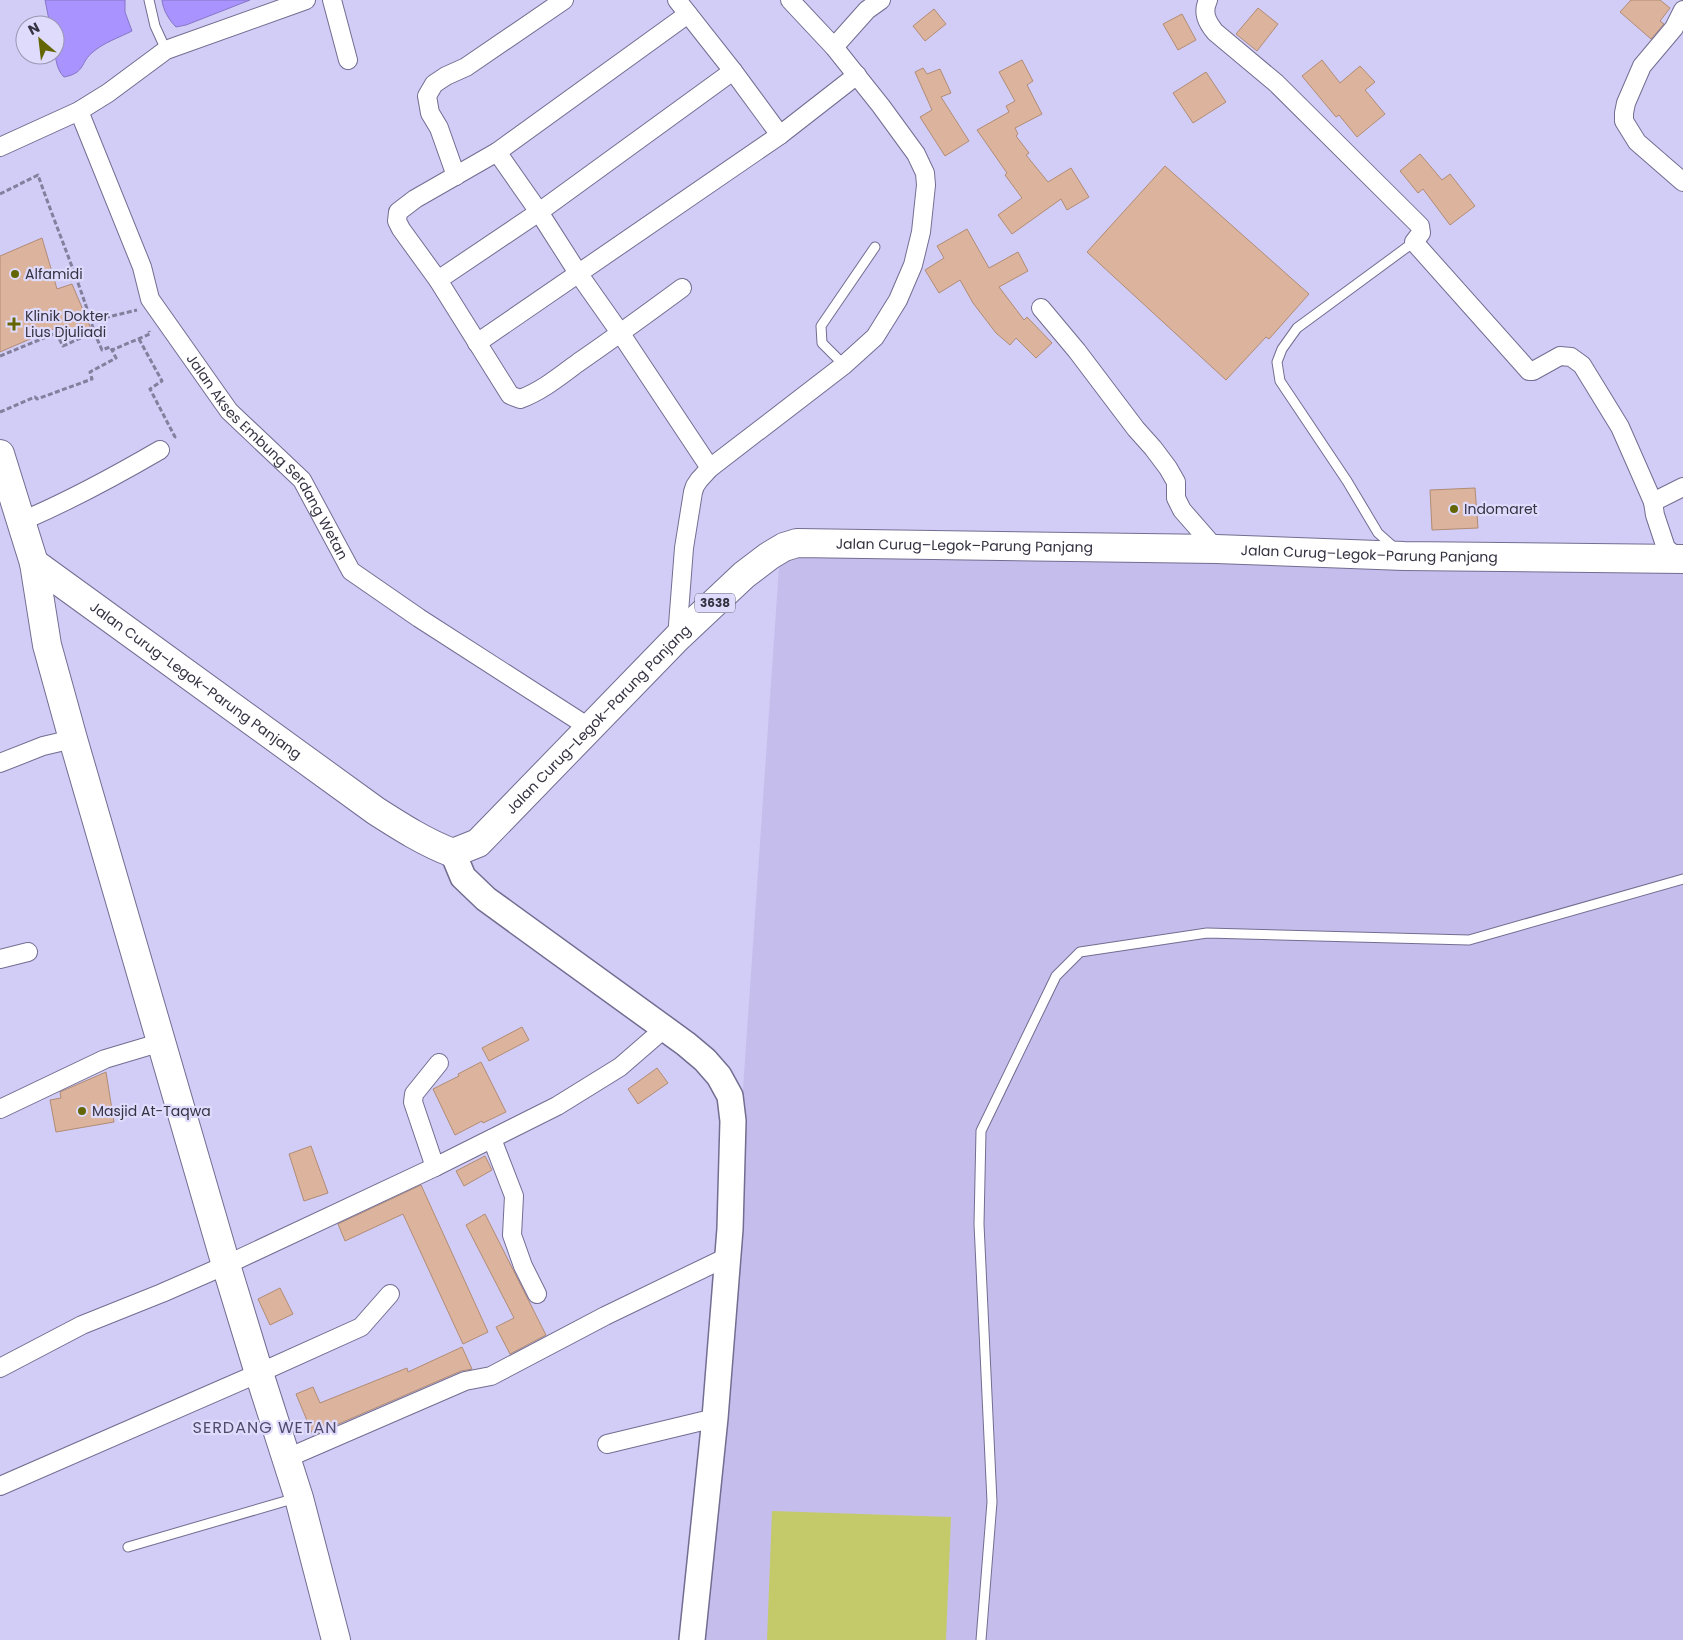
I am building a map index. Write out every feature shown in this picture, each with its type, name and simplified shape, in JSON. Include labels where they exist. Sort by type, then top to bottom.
[{"type":"main road","points":[[0,454],[34,563],[47,645],[73,739],[226,1265],[285,1459],[299,1498],[336,1640]]},
{"type":"main road","name":"Jalan Curug–Legok–Parung Panjang","points":[[34,563],[376,811],[418,837],[453,853],[478,843],[677,638],[744,575],[769,556],[797,542],[1216,549],[1404,556],[1681,559]]},
{"type":"street","points":[[0,147],[78,111],[108,93],[166,50],[280,5],[306,0]]},
{"type":"street","points":[[332,0],[348,60]]},
{"type":"street","points":[[456,176],[439,128],[430,113],[427,96],[434,84],[466,67],[564,0]]},
{"type":"street","points":[[677,638],[684,548],[695,486],[710,468],[844,365],[875,337],[898,300],[912,265],[921,232],[926,185],[925,174],[916,154],[858,76],[790,0]]},
{"type":"street","points":[[834,47],[867,10],[881,0]]},
{"type":"street","points":[[1208,0],[1205,6],[1207,22],[1215,32],[1276,82],[1420,226],[1421,232],[1414,242],[1528,371],[1533,372],[1560,356],[1570,357],[1582,366],[1620,427],[1653,502],[1655,515],[1666,548],[1681,559]]},
{"type":"street","points":[[682,288],[621,334],[545,386],[520,399],[510,395],[438,280],[401,229],[397,221],[398,212],[416,199],[496,152],[682,7],[733,71],[780,135]]},
{"type":"street","points":[[1683,10],[1674,28],[1642,66],[1626,103],[1624,113],[1624,121],[1637,142],[1683,182]]},
{"type":"street","points":[[438,280],[540,212],[733,71]]},
{"type":"street","points":[[477,343],[780,135],[858,76]]},
{"type":"street","name":"Jalan Akses Embung Serdang Wetan","points":[[78,111],[142,267],[150,299],[228,410],[302,480],[352,572],[419,618],[590,728]]},
{"type":"street","points":[[496,152],[540,212],[578,273],[710,468]]},
{"type":"street","points":[[1041,308],[1078,351],[1136,429],[1168,468],[1176,482],[1176,498],[1182,510],[1216,549]]},
{"type":"street","points":[[18,514],[29,518],[55,507],[160,450]]},
{"type":"street","points":[[1653,502],[1683,487]]},
{"type":"street","points":[[0,763],[43,746],[73,739]]},
{"type":"street","points":[[453,853],[463,876],[486,899],[665,1028],[705,1060],[719,1076],[730,1096],[733,1121],[730,1229],[716,1418],[692,1640]]},
{"type":"street","points":[[0,959],[28,952]]},
{"type":"street","points":[[0,1368],[82,1325],[226,1265],[492,1139],[556,1106],[620,1068],[665,1028]]},
{"type":"street","points":[[0,1109],[105,1059],[162,1042]]},
{"type":"street","points":[[435,1167],[413,1102],[414,1094],[439,1063]]},
{"type":"street","points":[[492,1139],[514,1196],[512,1236],[523,1266],[537,1294]]},
{"type":"street","points":[[285,1459],[464,1381],[491,1376],[605,1316],[727,1258]]},
{"type":"street","points":[[0,1486],[361,1327],[390,1294]]},
{"type":"street","points":[[607,1444],[716,1418]]},
{"type":"lane","points":[[149,0],[155,26],[166,50]]},
{"type":"lane","points":[[1404,556],[1378,534],[1347,481],[1280,381],[1277,362],[1282,349],[1297,328],[1414,242]]},
{"type":"lane","points":[[844,365],[822,343],[821,326],[875,247]]},
{"type":"lane","points":[[981,1640],[992,1502],[978,1224],[982,1131],[1056,976],[1080,952],[1207,933],[1469,940],[1683,879]]},
{"type":"lane","points":[[128,1547],[299,1498]]},
{"type":"path","points":[[0,194],[38,175],[66,248],[94,332],[102,350],[110,347],[116,358],[90,372],[92,379],[37,399],[35,397],[0,412]]},
{"type":"path","points":[[91,321],[139,309],[142,318]]},
{"type":"path","points":[[112,350],[150,334],[146,326]]},
{"type":"path","points":[[0,356],[56,333],[63,346],[94,332]]},
{"type":"path","points":[[139,339],[162,381],[150,388],[175,437],[160,450]]},
{"type":"shaded area","points":[[45,0],[125,0],[125,12],[132,31],[97,49],[76,73],[64,77],[58,65],[65,65],[65,15],[48,15]]},
{"type":"shaded area","points":[[162,0],[250,0],[186,25],[176,27],[167,15]]},
{"type":"shaded area","points":[[813,545],[1683,572],[1683,1640],[705,1640],[779,567]]},
{"type":"green space","points":[[772,1511],[951,1517],[946,1640],[767,1640]]},
{"type":"building","points":[[1631,0],[1660,0],[1670,8],[1660,21],[1664,24],[1651,39],[1620,12]]},
{"type":"building","points":[[1258,8],[1278,24],[1257,51],[1236,34]]},
{"type":"building","points":[[934,9],[946,24],[925,41],[913,26]]},
{"type":"building","points":[[1182,14],[1196,40],[1178,50],[1163,24]]},
{"type":"building","points":[[1022,60],[1033,81],[1027,85],[1042,114],[1015,128],[1018,134],[1016,136],[1029,153],[1026,155],[1048,182],[1071,168],[1089,197],[1067,210],[1061,199],[1012,234],[998,215],[1022,198],[977,130],[1009,112],[1006,106],[1015,101],[999,72]]},
{"type":"building","points":[[1322,60],[1340,83],[1360,66],[1375,82],[1365,90],[1385,114],[1357,137],[1339,115],[1336,117],[1302,76]]},
{"type":"building","points":[[923,68],[927,74],[940,69],[951,93],[941,97],[969,141],[945,156],[920,117],[932,110],[915,72]]},
{"type":"building","points":[[1206,72],[1226,102],[1193,123],[1173,93]]},
{"type":"building","points":[[1420,154],[1442,180],[1450,174],[1475,206],[1450,225],[1423,189],[1418,193],[1400,171]]},
{"type":"building","points":[[1165,166],[1309,294],[1269,339],[1266,337],[1226,380],[1087,252]]},
{"type":"building","points":[[967,229],[989,268],[1018,252],[1028,271],[999,287],[1024,320],[1027,317],[1052,343],[1036,358],[1016,338],[1010,345],[996,333],[973,303],[960,280],[939,293],[925,270],[944,258],[937,246]]},
{"type":"building","points":[[42,238],[57,289],[72,284],[92,331],[63,341],[58,327],[0,352],[0,256]]},
{"type":"building","name":"Indomaret","points":[[1475,488],[1478,528],[1432,530],[1430,490]]},
{"type":"building","points":[[522,1027],[529,1040],[489,1061],[482,1048]]},
{"type":"building","points":[[481,1062],[506,1112],[483,1123],[482,1121],[455,1135],[433,1089]]},
{"type":"building","points":[[657,1068],[668,1083],[638,1104],[628,1089]]},
{"type":"building","name":"Masjid At-Taqwa","points":[[106,1072],[114,1122],[56,1132],[50,1100],[61,1098],[60,1092]]},
{"type":"building","points":[[311,1146],[328,1193],[304,1201],[289,1154]]},
{"type":"building","points":[[485,1156],[492,1170],[464,1186],[456,1171]]},
{"type":"building","points":[[421,1185],[488,1332],[463,1344],[403,1214],[345,1241],[338,1224]]},
{"type":"building","points":[[485,1214],[546,1335],[510,1354],[496,1327],[514,1318],[466,1225]]},
{"type":"building","points":[[280,1288],[293,1314],[270,1325],[258,1299]]},
{"type":"building","points":[[462,1347],[472,1369],[461,1371],[313,1435],[296,1394],[313,1387],[320,1403],[407,1368],[408,1372]]},
{"type":"place","name":"Alfamidi","points":[[15,274]]},
{"type":"place","name":"Klinik Dokter Lius Djuliadi","points":[[14,324]]},
{"type":"place","name":"Indomaret","points":[[1454,509]]},
{"type":"place","name":"Masjid At-Taqwa","points":[[82,1111]]},
{"type":"district","name":"SERDANG WETAN","points":[[265,1427]]}]
